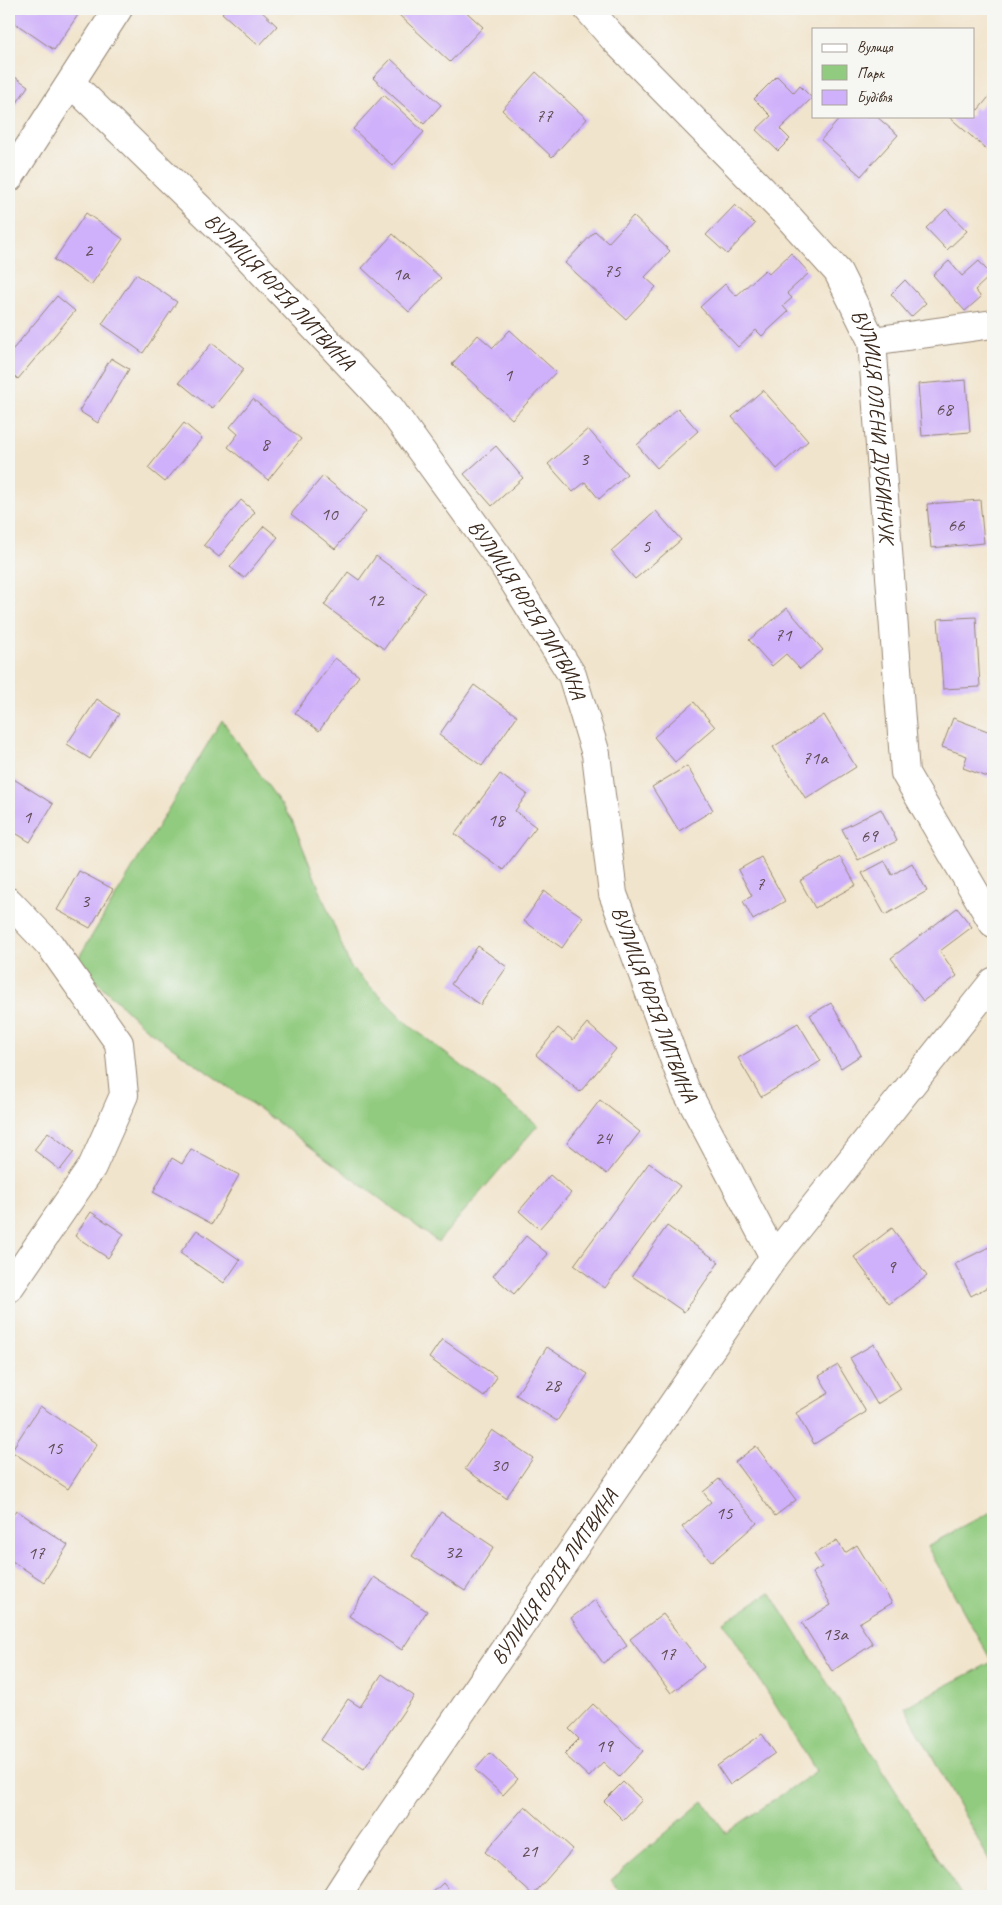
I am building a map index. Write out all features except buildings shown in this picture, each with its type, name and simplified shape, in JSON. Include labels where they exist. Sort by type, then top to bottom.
[{"type":"street","points":[[9,178],[118,9]]},
{"type":"street","name":"ВУЛИЦЯ ОЛЕНИ ДУБИНЧУК","points":[[588,9],[614,39],[783,211],[838,272],[872,341],[904,773],[993,923]]},
{"type":"street","name":"ВУЛИЦЯ ЮРІЯ ЛИТВИНА","points":[[71,83],[234,242],[390,408],[501,561],[572,676],[596,754],[613,894],[685,1088],[774,1257]]},
{"type":"street","points":[[872,341],[993,324]]},
{"type":"street","points":[[9,902],[50,945],[119,1043],[124,1095],[92,1167],[9,1288]]},
{"type":"street","name":"ВУЛИЦЯ ЮРІЯ ЛИТВИНА","points":[[337,1896],[371,1843],[774,1257],[993,982]]},
{"type":"green space","points":[[222,720],[292,820],[350,966],[409,1025],[538,1125],[438,1242],[273,1119],[144,1027],[76,962]]},
{"type":"green space","points":[[993,1511],[993,1867],[905,1707],[992,1662],[927,1546]]},
{"type":"green space","points":[[770,1592],[962,1896],[622,1896],[611,1880],[703,1801],[726,1833],[816,1771],[724,1622]]}]
